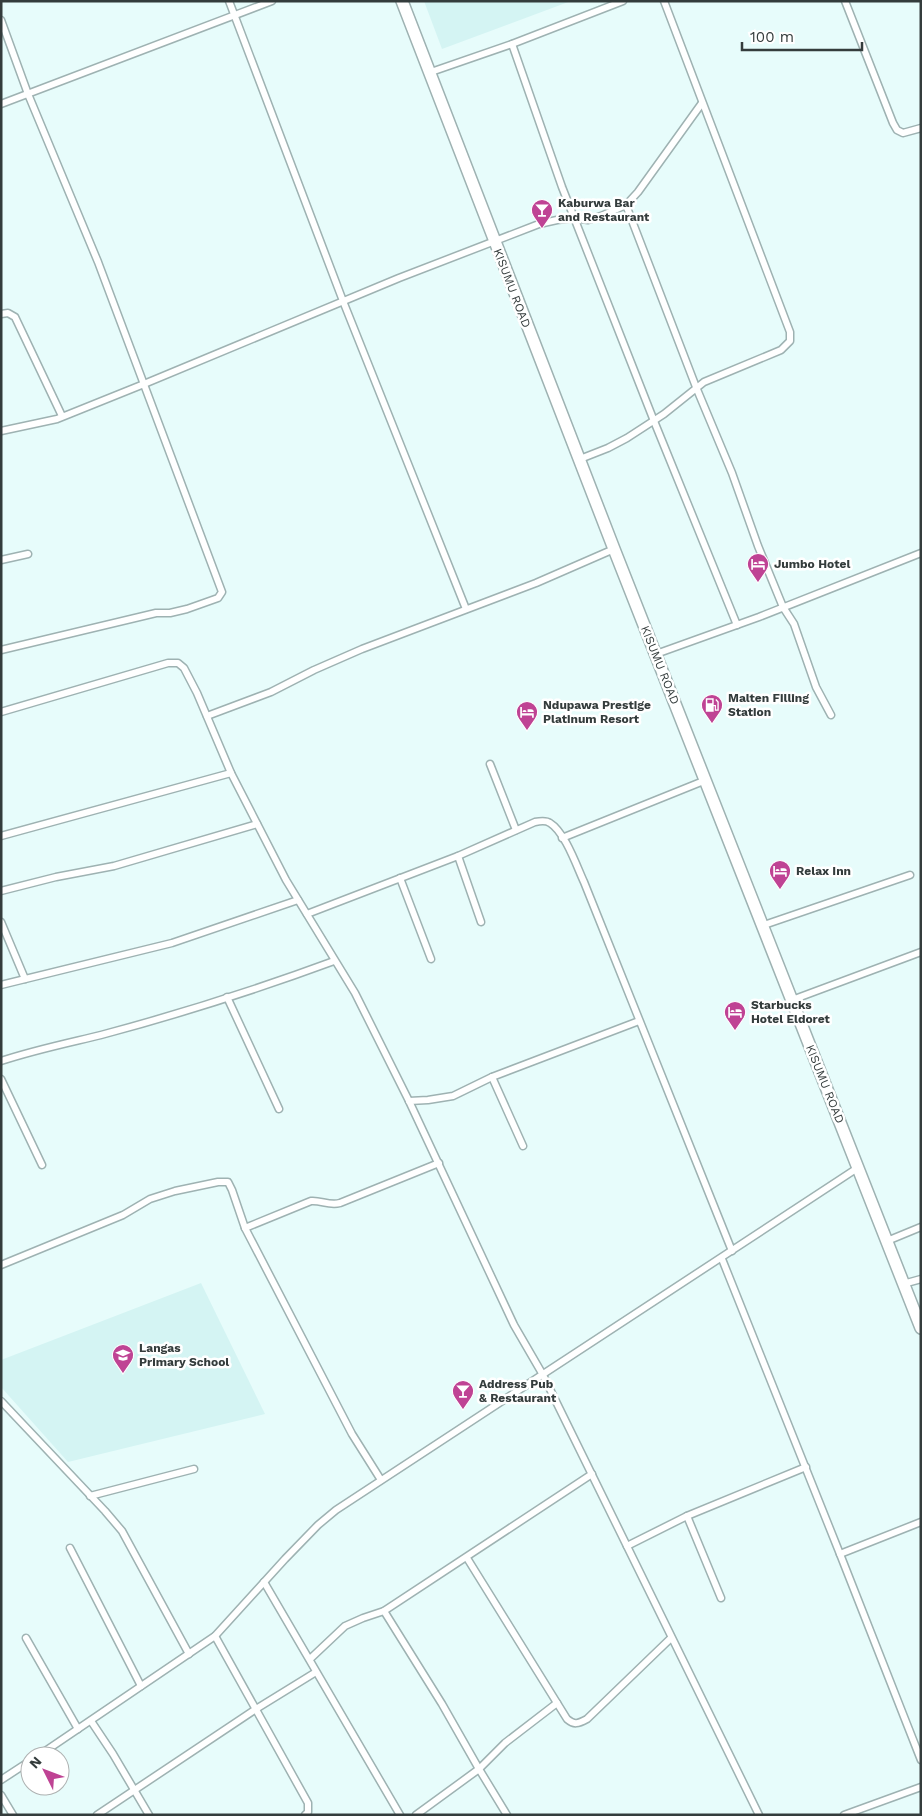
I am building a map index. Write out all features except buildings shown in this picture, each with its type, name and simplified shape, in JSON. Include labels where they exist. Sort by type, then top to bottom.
[{"type":"highway","name":"KISUMU ROAD","points":[[402,1],[614,549],[764,925],[921,1328]]},
{"type":"street","points":[[229,1],[343,301],[466,609]]},
{"type":"street","points":[[1,104],[272,1]]},
{"type":"street","points":[[431,72],[512,44],[623,1]]},
{"type":"street","points":[[580,459],[618,443],[654,421],[712,378],[781,350],[787,346],[791,336],[664,1]]},
{"type":"street","points":[[845,1],[893,123],[903,133],[921,128]]},
{"type":"street","points":[[1,20],[28,94],[98,262],[222,588],[221,596],[179,612],[156,613],[1,650]]},
{"type":"street","points":[[512,44],[541,129],[575,218],[654,421],[737,625]]},
{"type":"street","points":[[1,431],[62,416],[343,301],[539,224],[575,218],[588,220],[626,205],[638,192],[702,103]]},
{"type":"street","points":[[626,205],[696,388],[732,473],[758,546],[783,607],[794,624],[816,687],[831,716]]},
{"type":"street","points":[[1,314],[8,313],[15,317],[62,416]]},
{"type":"street","points":[[207,716],[271,692],[322,666],[536,583],[614,549]]},
{"type":"street","points":[[656,654],[737,625],[921,553]]},
{"type":"street","points":[[1,560],[28,554]]},
{"type":"street","points":[[1,712],[174,662],[181,664],[184,668],[231,773],[257,824],[298,900],[355,994],[409,1100],[514,1325],[543,1375],[759,1815]]},
{"type":"street","points":[[490,764],[516,830]]},
{"type":"street","points":[[1,836],[231,773]]},
{"type":"street","points":[[562,838],[706,780]]},
{"type":"street","points":[[307,914],[458,856],[535,822],[551,823],[562,838],[584,882],[732,1251]]},
{"type":"street","points":[[1,891],[56,877],[114,866],[257,824]]},
{"type":"street","points":[[458,856],[481,922]]},
{"type":"street","points":[[764,925],[910,876]]},
{"type":"street","points":[[400,878],[431,959]]},
{"type":"street","points":[[1,985],[172,943],[298,900]]},
{"type":"street","points":[[1,922],[24,979]]},
{"type":"street","points":[[792,1000],[921,952]]},
{"type":"street","points":[[1,1061],[102,1034],[227,997],[334,961]]},
{"type":"street","points":[[227,997],[279,1109]]},
{"type":"street","points":[[409,1100],[453,1096],[492,1077],[639,1021]]},
{"type":"street","points":[[492,1077],[523,1146]]},
{"type":"street","points":[[1,1079],[42,1165]]},
{"type":"street","points":[[246,1228],[311,1201],[320,1201],[330,1205],[340,1203],[439,1163]]},
{"type":"street","points":[[53,1746],[215,1636],[294,1549],[327,1517],[859,1168]]},
{"type":"street","points":[[1,1265],[115,1218],[155,1197],[224,1181],[230,1184],[246,1228],[352,1434],[381,1480]]},
{"type":"street","points":[[887,1241],[921,1226]]},
{"type":"street","points":[[722,1259],[806,1466],[921,1760]]},
{"type":"street","points":[[904,1284],[921,1279]]},
{"type":"street","points":[[1,1401],[114,1521],[130,1545],[189,1654]]},
{"type":"street","points":[[627,1546],[687,1516],[806,1466]]},
{"type":"street","points":[[90,1496],[194,1470]]},
{"type":"street","points":[[310,1659],[345,1626],[384,1611],[592,1474]]},
{"type":"street","points":[[687,1516],[720,1598]]},
{"type":"street","points":[[840,1554],[921,1522]]},
{"type":"street","points":[[70,1548],[141,1686]]},
{"type":"street","points":[[467,1558],[557,1704],[572,1723],[578,1724],[586,1719],[671,1638]]},
{"type":"street","points":[[264,1582],[400,1815]]},
{"type":"street","points":[[384,1611],[442,1704],[507,1815]]},
{"type":"street","points":[[215,1636],[308,1803],[308,1812],[305,1815]]},
{"type":"street","points":[[26,1638],[78,1729]]},
{"type":"street","points":[[97,1815],[316,1672]]},
{"type":"street","points":[[416,1815],[479,1769],[505,1743],[557,1704]]},
{"type":"street","points":[[91,1721],[149,1815]]},
{"type":"street","points":[[1,1780],[20,1768]]},
{"type":"street","points":[[844,1815],[921,1787]]},
{"type":"street","points":[[1,1795],[14,1815]]},
{"type":"shaded area","points":[[424,1],[571,1],[442,49]]},
{"type":"shaded area","name":"Langas Primary School","points":[[201,1283],[265,1414],[68,1462],[1,1387],[1,1360]]},
{"type":"place","name":"Kaburwa Bar and Restaurant","points":[[542,229]]},
{"type":"place","name":"Jumbo Hotel","points":[[758,583]]},
{"type":"place","name":"Malten Filling Station","points":[[712,724]]},
{"type":"place","name":"Ndupawa Prestige Platinum Resort","points":[[527,731]]},
{"type":"place","name":"Relax Inn","points":[[780,890]]},
{"type":"place","name":"Starbucks Hotel Eldoret","points":[[735,1031]]},
{"type":"place","name":"Langas Primary School","points":[[123,1374]]},
{"type":"place","name":"Address Pub & Restaurant","points":[[463,1410]]}]
